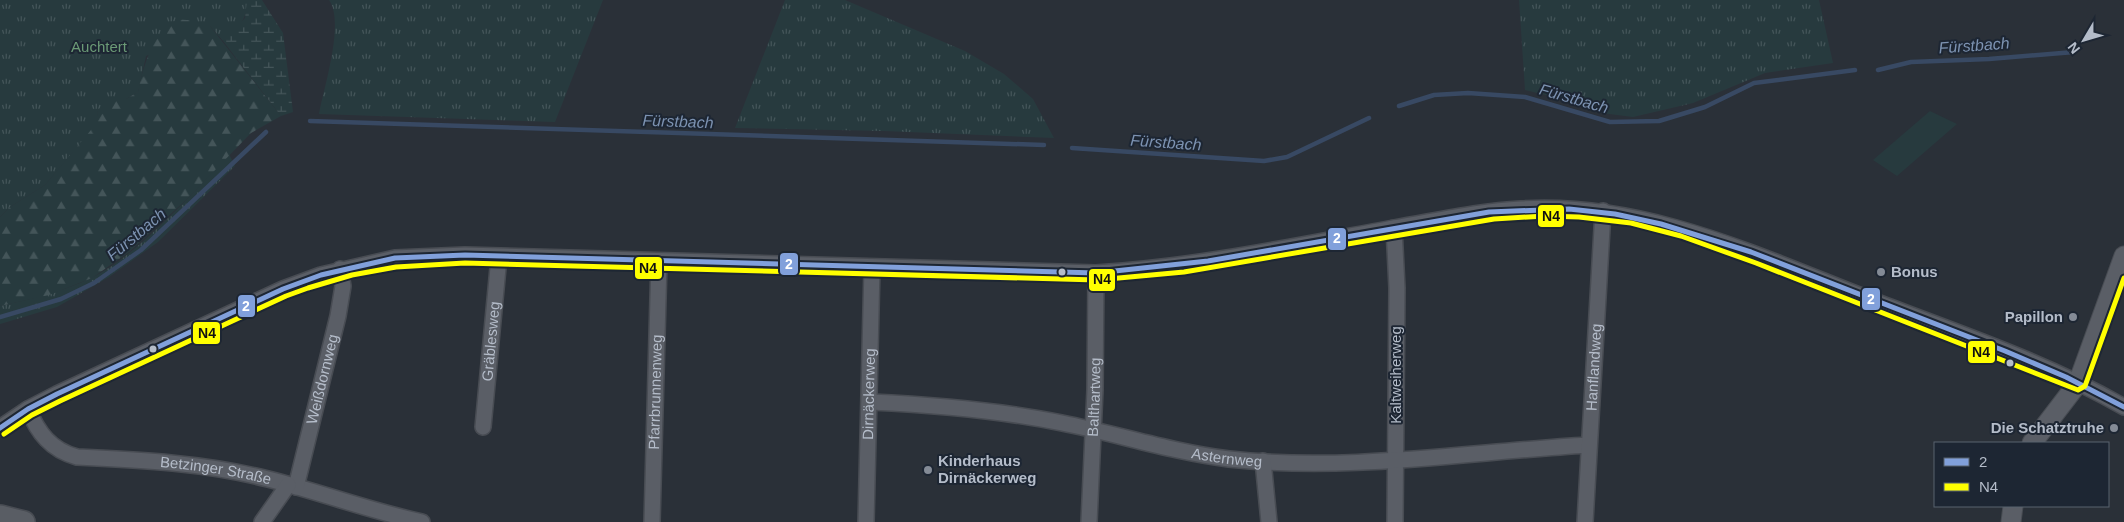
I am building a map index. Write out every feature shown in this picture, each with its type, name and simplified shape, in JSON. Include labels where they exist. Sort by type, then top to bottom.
[{"type":"main road","points":[[0,516],[24,522]]},
{"type":"street","points":[[0,428],[28,409],[97,374],[283,289],[340,269],[377,261],[414,256],[500,257],[1096,273],[1183,264],[1468,215],[1520,208],[1603,212],[1652,221],[1724,244],[1963,335],[2078,383],[2124,407]]},
{"type":"street","name":"Hanflandweg","points":[[1585,522],[1603,212]]},
{"type":"street","name":"Kaltweiherweg","points":[[1394,228],[1396,288],[1395,522]]},
{"type":"street","points":[[2033,442],[2078,383],[2124,256]]},
{"type":"street","name":"Gräblesweg","points":[[483,427],[500,257]]},
{"type":"street","name":"Pfarrbrunnenweg","points":[[652,522],[660,261]]},
{"type":"street","name":"Dirnäckerweg","points":[[866,522],[871,402],[872,267]]},
{"type":"street","name":"Weißdornweg","points":[[262,522],[292,486],[338,316],[343,286],[340,269]]},
{"type":"street","name":"Balthartweg","points":[[1089,522],[1096,273]]},
{"type":"street","name":"Asternweg","points":[[871,402],[976,410],[1032,417],[1194,454],[1263,461],[1340,464],[1588,445]]},
{"type":"street","name":"Betzinger Straße","points":[[28,409],[42,435],[50,444],[64,454],[77,457],[153,460],[202,466],[292,486],[422,522]]},
{"type":"street","points":[[1263,461],[1270,522]]},
{"type":"street","points":[[2011,522],[2014,507]]},
{"type":"green space","name":"Auchtert","points":[[0,0],[247,0],[247,7],[241,24],[223,41],[210,26],[146,56],[138,92],[98,110],[97,124],[45,185],[10,207],[0,217]]},
{"type":"green space","points":[[247,0],[262,0],[283,33],[293,112],[281,116],[223,41],[245,18]]},
{"type":"green space","points":[[329,0],[603,0],[555,122],[319,114],[329,72],[334,39],[335,23]]},
{"type":"green space","points":[[785,0],[845,0],[965,51],[1004,74],[1033,99],[1054,138],[884,131],[735,128]]},
{"type":"green space","points":[[1519,0],[1819,0],[1833,63],[1765,73],[1693,103],[1633,117],[1594,112],[1558,98],[1525,90]]},
{"type":"green space","points":[[177,20],[191,20],[210,26],[281,116],[251,133],[186,200],[129,252],[92,278],[49,295],[0,306],[0,217],[10,207],[45,185],[96,124],[98,110],[109,99],[126,99],[138,92],[142,73],[160,33]]},
{"type":"green space","points":[[1930,111],[1957,124],[1897,176],[1873,160]]},
{"type":"green space","points":[[229,154],[235,166],[158,242],[109,277],[57,307],[0,324],[0,306],[46,295],[80,283],[109,268],[127,255],[164,222]]},
{"type":"waterway","name":"Fürstbach","points":[[1878,70],[1911,62],[1989,59],[2074,52]]},
{"type":"waterway","name":"Fürstbach","points":[[1399,106],[1434,95],[1468,93],[1525,97],[1610,122],[1659,121],[1705,107],[1754,83],[1855,70]]},
{"type":"waterway","name":"Fürstbach","points":[[1072,148],[1264,161],[1287,157],[1369,118]]},
{"type":"waterway","name":"Fürstbach","points":[[310,121],[1044,145]]},
{"type":"waterway","name":"Fürstbach","points":[[0,317],[61,299],[94,283],[141,250],[266,132]]},
{"type":"transit line","name":"2","points":[[0,428],[28,409],[57,394],[283,289],[321,275],[395,258],[465,255],[1096,273],[1208,261],[1489,212],[1569,209],[1615,214],[1661,224],[1751,252],[2005,351],[2066,377],[2124,407]]},
{"type":"transit line","name":"N4","points":[[4,434],[32,415],[60,401],[286,296],[352,275],[396,267],[465,263],[1097,280],[1184,272],[1494,219],[1545,216],[1579,217],[1631,223],[1681,236],[1756,263],[2078,390],[2085,386],[2124,278]]},
{"type":"place","name":"Bonus","points":[[1881,272]]},
{"type":"place","name":"Papillon","points":[[2073,317]]},
{"type":"place","name":"Die Schatztruhe","points":[[2114,428]]},
{"type":"place","name":"Kinderhaus Dirnäckerweg","points":[[928,470]]}]
